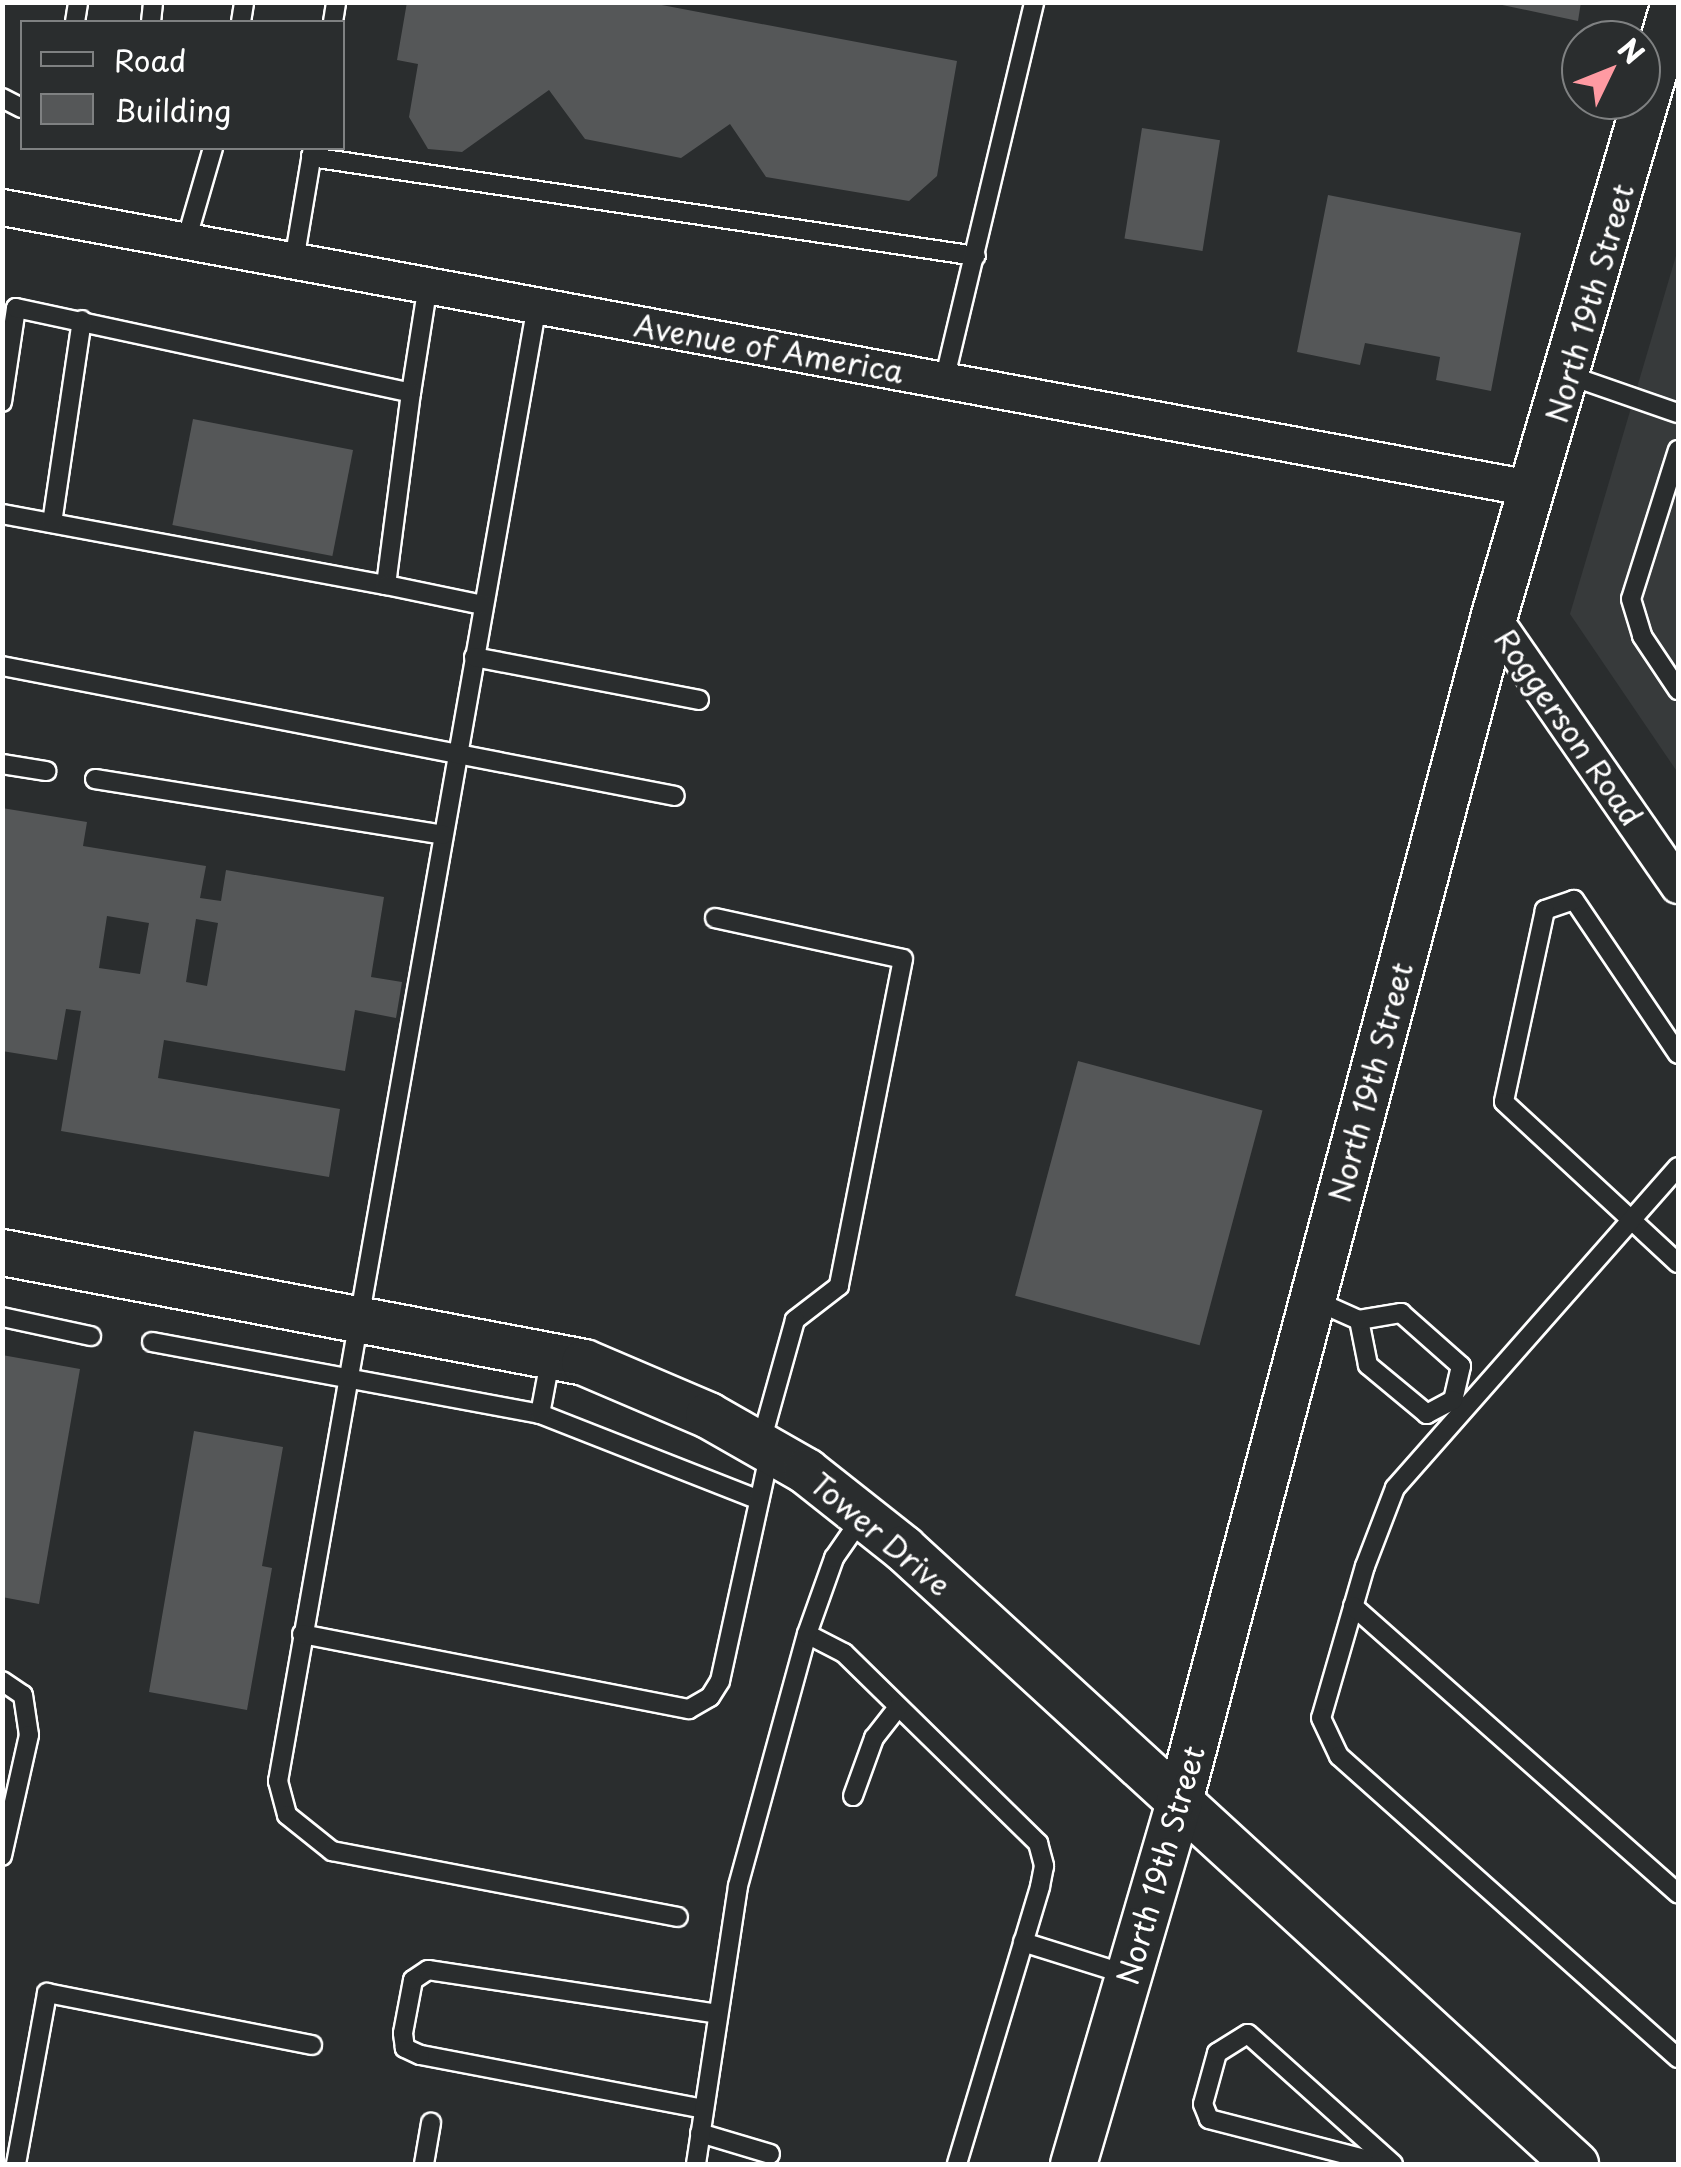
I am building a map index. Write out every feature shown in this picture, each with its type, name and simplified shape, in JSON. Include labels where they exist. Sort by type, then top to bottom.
[{"type":"street","name":"North 19th Street","points":[[1073,2164],[1179,1802],[1494,618],[1674,13]]},
{"type":"street","name":"Avenue of America","points":[[2,207],[1535,489]]},
{"type":"street","name":"Roggerson Road","points":[[1494,618],[1678,886]]},
{"type":"street","name":"Tower Drive","points":[[2,1252],[584,1362],[672,1400],[765,1448],[862,1516],[1575,2164]]},
{"type":"lane","points":[[944,381],[1034,2]]},
{"type":"lane","points":[[186,241],[213,150]]},
{"type":"lane","points":[[294,260],[312,152],[976,256]]},
{"type":"lane","points":[[386,586],[428,286]]},
{"type":"lane","points":[[537,305],[354,1318],[278,1781],[287,1815],[332,1852],[678,1917]]},
{"type":"lane","points":[[2,402],[16,308],[411,393]]},
{"type":"lane","points":[[52,523],[82,320]]},
{"type":"lane","points":[[1568,375],[1678,412]]},
{"type":"lane","points":[[1678,450],[1631,599],[1642,636],[1678,690]]},
{"type":"lane","points":[[2,514],[483,606]]},
{"type":"lane","points":[[474,656],[699,700]]},
{"type":"lane","points":[[2,666],[675,796]]},
{"type":"lane","points":[[2,764],[46,771]]},
{"type":"lane","points":[[95,779],[444,835]]},
{"type":"lane","points":[[1678,1054],[1574,900],[1545,910],[1504,1102],[1678,1263]]},
{"type":"lane","points":[[302,1634],[689,1709],[710,1698],[720,1681],[760,1500],[765,1448],[795,1320],[839,1286],[904,959],[715,918]]},
{"type":"lane","points":[[1678,1167],[1459,1405],[1395,1488],[1353,1606],[1322,1718],[1339,1756],[1678,2058]]},
{"type":"lane","points":[[1312,1299],[1359,1320],[1401,1313],[1461,1366],[1459,1405]]},
{"type":"lane","points":[[2,1318],[92,1336]]},
{"type":"lane","points":[[1359,1320],[1368,1364],[1427,1414],[1459,1405]]},
{"type":"lane","points":[[152,1342],[540,1414],[760,1500]]},
{"type":"lane","points":[[540,1414],[551,1356]]},
{"type":"lane","points":[[696,2164],[738,1886],[807,1634],[834,1558],[862,1516]]},
{"type":"lane","points":[[1353,1606],[1678,1894]]},
{"type":"lane","points":[[807,1634],[844,1653],[1038,1843],[1044,1866],[957,2164]]},
{"type":"lane","points":[[2,1681],[23,1696],[30,1736],[2,1856]]},
{"type":"lane","points":[[854,1796],[874,1738],[898,1706]]},
{"type":"lane","points":[[1023,1942],[1128,1976]]},
{"type":"lane","points":[[704,2109],[420,2055],[405,2048],[403,2033],[414,1980],[428,1970],[718,2014]]},
{"type":"lane","points":[[16,2164],[47,1993],[312,2045]]},
{"type":"lane","points":[[1384,2164],[1209,2119],[1204,2104],[1218,2052],[1248,2034],[1394,2164]]},
{"type":"lane","points":[[424,2164],[430,2124]]},
{"type":"lane","points":[[700,2133],[770,2154]]},
{"type":"shaded area","points":[[1678,249],[1678,773],[1570,614]]},
{"type":"building","points":[[407,2],[646,2],[957,61],[937,176],[909,201],[766,177],[730,124],[681,158],[585,139],[549,90],[462,152],[428,149],[409,117],[418,64],[397,60]]},
{"type":"building","points":[[1488,2],[1581,2],[1578,20]]},
{"type":"building","points":[[1142,128],[1220,140],[1203,251],[1124,239]]},
{"type":"building","points":[[1328,195],[1521,233],[1491,391],[1436,380],[1440,357],[1365,343],[1360,365],[1297,352]]},
{"type":"building","points":[[193,419],[353,450],[332,556],[172,525]]},
{"type":"building","points":[[2,808],[87,822],[83,846],[206,866],[200,898],[221,901],[226,870],[384,897],[371,977],[402,982],[396,1018],[355,1010],[345,1071],[164,1040],[158,1078],[340,1109],[329,1177],[61,1131],[81,1011],[66,1009],[57,1060],[2,1051]],"holes":[[[107,916],[149,923],[140,974],[99,968]],[[196,919],[218,923],[207,986],[186,982]]]},
{"type":"building","points":[[1078,1061],[1262,1110],[1200,1345],[1015,1296]]},
{"type":"building","points":[[2,1355],[80,1369],[39,1604],[2,1597]]},
{"type":"building","points":[[194,1431],[283,1447],[262,1566],[272,1568],[247,1710],[149,1692]]}]
